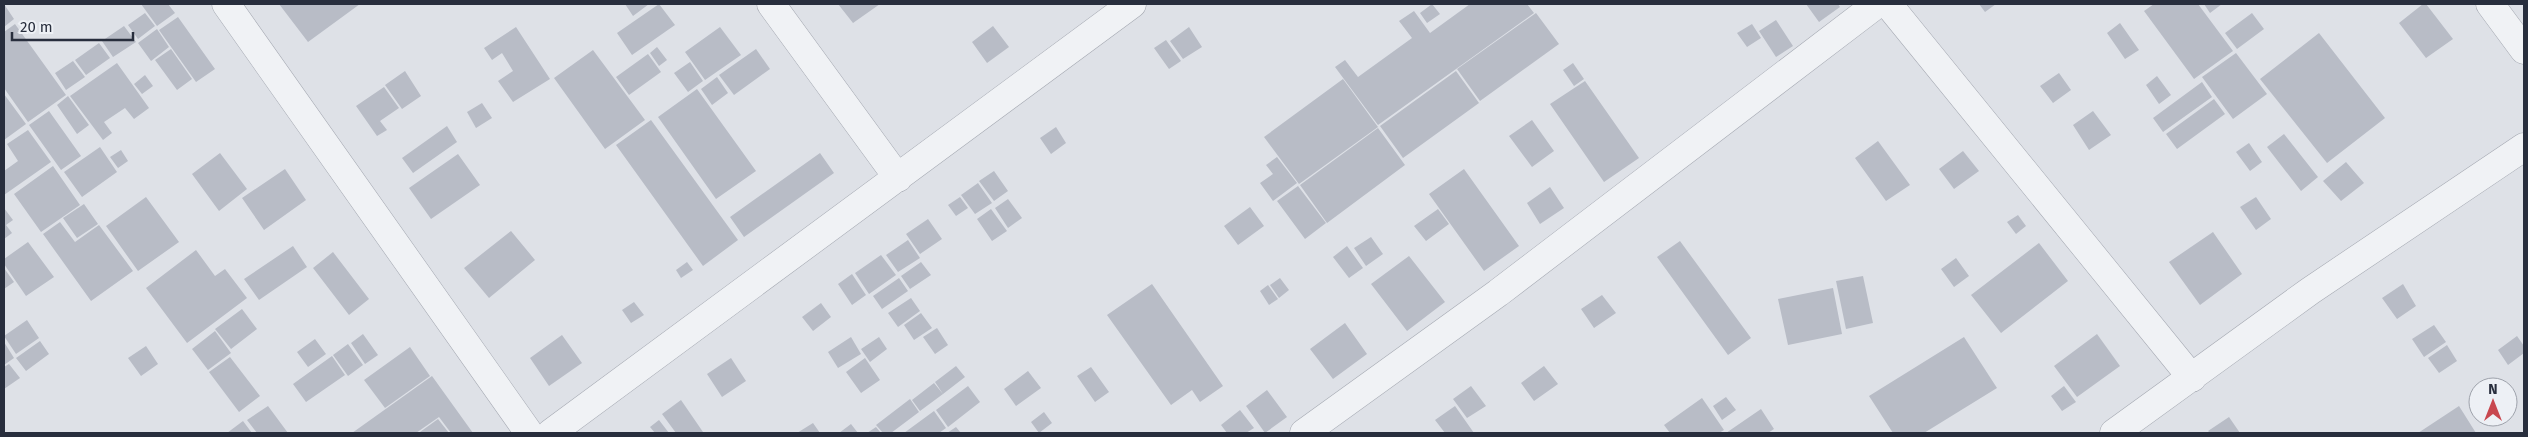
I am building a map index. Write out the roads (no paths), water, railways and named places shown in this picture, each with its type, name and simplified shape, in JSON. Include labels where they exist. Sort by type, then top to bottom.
[{"type":"street","points":[[226,4],[529,433]]},
{"type":"street","points":[[770,4],[898,178]]},
{"type":"street","points":[[558,431],[1132,4]]},
{"type":"street","points":[[1304,433],[1521,275],[1877,4]]},
{"type":"street","points":[[1888,4],[2192,378]]},
{"type":"street","points":[[2490,4],[2524,50]]},
{"type":"street","points":[[2114,433],[2310,291],[2524,147]]}]
